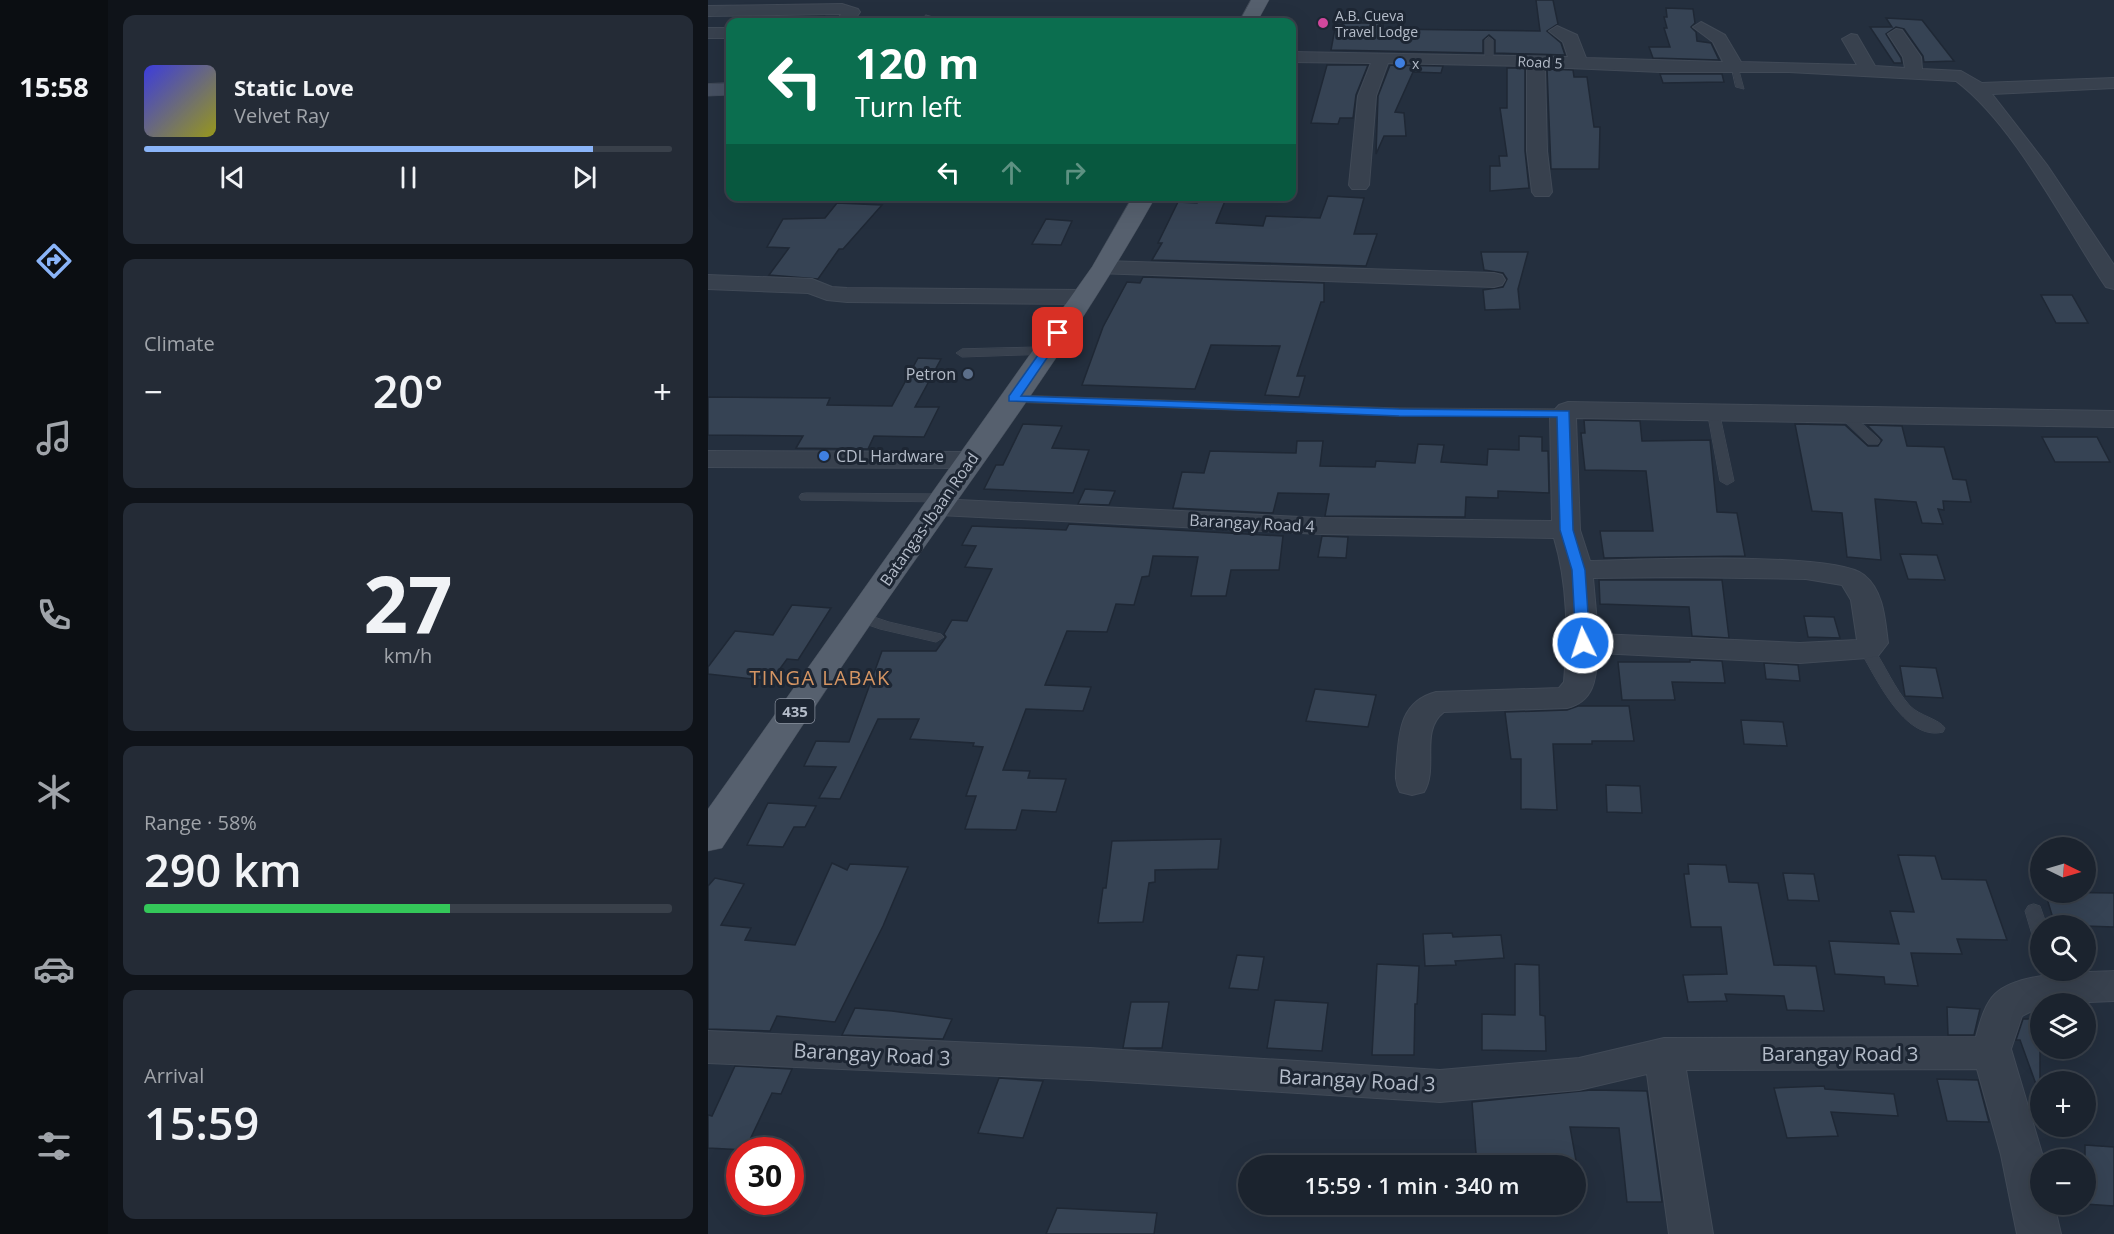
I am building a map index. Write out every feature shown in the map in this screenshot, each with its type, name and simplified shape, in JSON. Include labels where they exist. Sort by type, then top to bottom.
[{"type":"main road","points":[[1250,18],[1260,0]]},
{"type":"main road","name":"Batangas-Ibaan Road","points":[[708,838],[859,617],[942,503],[1104,268],[1142,201]]},
{"type":"street","points":[[708,11],[842,9],[852,12],[848,18]]},
{"type":"street","points":[[1701,27],[1717,34],[1723,41],[1734,67]]},
{"type":"street","points":[[1557,31],[1571,39],[1579,64]]},
{"type":"street","points":[[708,33],[726,33]]},
{"type":"street","points":[[1896,34],[1912,57],[1914,72]]},
{"type":"street","points":[[1851,39],[1868,70]]},
{"type":"street","name":"Road 5","points":[[1296,57],[1489,59],[1579,64],[1789,67],[1914,72],[1961,76],[1968,79],[1978,89]]},
{"type":"street","points":[[1359,184],[1367,96],[1382,57]]},
{"type":"street","points":[[1536,61],[1537,151],[1542,192]]},
{"type":"street","points":[[1978,89],[2114,83]]},
{"type":"street","points":[[708,90],[726,89]]},
{"type":"street","points":[[1978,89],[2015,134],[2114,282]]},
{"type":"street","points":[[1104,268],[1494,280]]},
{"type":"street","points":[[708,282],[812,286],[835,295],[1082,297]]},
{"type":"street","points":[[1412,784],[1414,729],[1421,713],[1436,702],[1567,698],[1580,685],[1583,643],[1578,570],[1566,530],[1563,415],[1568,410],[1843,413],[2110,426]]},
{"type":"street","points":[[708,459],[971,460]]},
{"type":"street","name":"Barangay Road 4","points":[[942,503],[1321,526],[1566,530]]},
{"type":"street","points":[[1578,570],[1778,569],[1844,573],[1855,580],[1867,606],[1873,643],[1867,649],[1800,653],[1583,643]]},
{"type":"street","points":[[2039,1234],[1994,1044],[2000,1017],[2009,1004],[2051,981]]},
{"type":"street","points":[[2063,981],[2114,986]]},
{"type":"street","name":"Barangay Road 3","points":[[708,1047],[1090,1064],[1440,1086],[1579,1074],[1664,1054],[1977,1053],[1994,1044]]},
{"type":"street","points":[[1664,1054],[1691,1234]]},
{"type":"lane","points":[[1489,59],[1490,40]]},
{"type":"lane","points":[[1734,67],[1741,87]]},
{"type":"lane","points":[[963,353],[1047,351]]},
{"type":"lane","points":[[1013,399],[1399,412],[1565,413]]},
{"type":"lane","points":[[1713,411],[1727,481]]},
{"type":"lane","points":[[1843,413],[1873,441]]},
{"type":"lane","points":[[806,498],[942,503]]},
{"type":"lane","points":[[859,617],[885,626],[936,637]]},
{"type":"lane","points":[[1867,649],[1884,674],[1897,700],[1910,716],[1937,728]]},
{"type":"lane","points":[[2034,911],[2035,915]]},
{"type":"building","points":[[1536,0],[1553,0],[1558,24],[1547,31],[1561,43],[1565,55],[1495,53],[1495,40],[1489,35],[1483,40],[1483,53],[1331,50],[1336,23],[1383,23],[1383,29],[1540,31]]},
{"type":"building","points":[[1666,8],[1693,9],[1695,23],[1691,27],[1696,32],[1697,41],[1711,43],[1719,60],[1653,58],[1649,47],[1670,47],[1664,28],[1667,28],[1664,17],[1667,17]]},
{"type":"building","points":[[824,16],[823,18],[757,18]]},
{"type":"building","points":[[1886,18],[1922,20],[1954,61],[1924,62],[1923,56],[1904,29],[1896,27],[1886,34],[1901,58],[1902,63],[1894,63],[1870,27],[1892,27]]},
{"type":"building","points":[[1327,65],[1368,65],[1356,95],[1353,118],[1340,118],[1338,124],[1311,123]]},
{"type":"building","points":[[1390,65],[1443,66],[1441,73],[1413,72],[1395,112],[1404,113],[1406,136],[1384,136],[1376,154],[1378,96]]},
{"type":"building","points":[[1507,68],[1525,68],[1525,151],[1529,188],[1490,191],[1490,166],[1500,166],[1499,156],[1507,156],[1500,108],[1507,108]]},
{"type":"building","points":[[1547,69],[1573,70],[1574,77],[1587,77],[1594,127],[1600,127],[1599,169],[1551,169]]},
{"type":"building","points":[[1660,74],[1722,74],[1724,82],[1663,83]]},
{"type":"building","points":[[1328,196],[1364,198],[1354,234],[1377,234],[1366,266],[1152,260],[1162,243],[1158,243],[1178,202],[1197,203],[1198,201],[1225,201],[1216,223],[1263,226],[1266,216],[1320,218]]},
{"type":"building","points":[[837,203],[882,205],[843,249],[839,249],[818,279],[769,275],[789,248],[767,247],[783,219],[825,218]]},
{"type":"building","points":[[1046,219],[1072,221],[1061,245],[1032,244]]},
{"type":"building","points":[[1481,252],[1528,252],[1518,289],[1520,309],[1485,310],[1483,290],[1503,287],[1507,279],[1503,273],[1484,270]]},
{"type":"building","points":[[1143,277],[1324,283],[1324,302],[1321,302],[1297,376],[1305,376],[1299,397],[1265,395],[1280,346],[1211,345],[1195,389],[1082,385],[1103,327],[1127,282],[1140,283]]},
{"type":"building","points":[[2041,295],[2072,295],[2088,323],[2056,323]]},
{"type":"building","points":[[918,358],[941,359],[915,407],[939,407],[924,437],[874,436],[868,449],[796,448],[803,436],[708,435],[708,397],[830,398],[827,405],[892,406]]},
{"type":"building","points":[[1584,420],[1640,421],[1642,441],[1710,440],[1717,512],[1737,513],[1745,556],[1604,558],[1600,531],[1653,531],[1646,471],[1585,470],[1581,433],[1585,433]]},
{"type":"building","points":[[1023,424],[1062,426],[1052,448],[1089,450],[1073,493],[984,489],[996,465],[1003,465]]},
{"type":"building","points":[[1795,424],[1845,425],[1868,446],[1878,446],[1882,440],[1867,425],[1902,426],[1907,446],[1944,447],[1953,479],[1966,480],[1971,502],[1943,501],[1944,510],[1938,509],[1943,524],[1922,523],[1916,502],[1875,499],[1881,560],[1847,557],[1842,513],[1812,511]]},
{"type":"building","points":[[1519,436],[1542,437],[1542,451],[1548,451],[1549,493],[1498,491],[1498,498],[1466,497],[1465,517],[1325,516],[1329,494],[1278,493],[1273,513],[1173,508],[1182,472],[1204,473],[1210,451],[1296,453],[1297,441],[1323,441],[1320,466],[1375,467],[1376,461],[1415,463],[1418,444],[1444,445],[1441,462],[1487,465],[1488,449],[1519,450]]},
{"type":"building","points":[[2042,437],[2097,437],[2110,462],[2055,462]]},
{"type":"building","points":[[1085,489],[1115,491],[1109,505],[1078,504]]},
{"type":"building","points":[[1069,524],[1283,536],[1279,570],[1231,570],[1226,596],[1191,596],[1198,557],[1153,556],[1149,576],[1142,577],[1134,605],[1116,604],[1107,632],[1067,631],[1045,685],[1091,687],[1083,711],[1026,709],[1003,770],[1030,771],[1028,778],[1066,779],[1056,812],[1022,810],[1016,830],[965,829],[976,796],[966,796],[983,747],[973,746],[974,743],[910,739],[919,719],[878,719],[840,799],[819,798],[836,767],[804,766],[816,741],[849,742],[882,651],[936,651],[946,637],[944,634],[952,620],[967,621],[992,569],[965,567],[976,546],[962,545],[972,526],[1066,530]]},
{"type":"building","points":[[1322,536],[1348,537],[1346,558],[1318,557]]},
{"type":"building","points":[[1900,554],[1937,555],[1945,580],[1908,579]]},
{"type":"building","points":[[1599,580],[1722,580],[1729,638],[1692,636],[1689,607],[1600,604]]},
{"type":"building","points":[[792,605],[831,608],[798,660],[787,659],[771,681],[708,674],[708,667],[735,631],[773,635]]},
{"type":"building","points":[[1804,616],[1834,617],[1840,638],[1808,637]]},
{"type":"building","points":[[1690,660],[1722,661],[1725,683],[1672,682],[1675,700],[1622,700],[1618,662],[1690,662]]},
{"type":"building","points":[[1764,663],[1798,665],[1800,681],[1766,679]]},
{"type":"building","points":[[1900,666],[1936,668],[1943,698],[1905,696]]},
{"type":"building","points":[[1315,689],[1376,695],[1368,727],[1306,721]]},
{"type":"building","points":[[1578,706],[1629,706],[1634,741],[1553,744],[1557,810],[1521,809],[1521,759],[1511,759],[1505,712],[1567,710]]},
{"type":"building","points":[[1741,720],[1783,722],[1787,746],[1744,744]]},
{"type":"building","points":[[1606,785],[1640,786],[1642,813],[1607,812]]},
{"type":"building","points":[[768,803],[816,806],[805,827],[794,827],[783,847],[747,845]]},
{"type":"building","points":[[1221,839],[1218,869],[1155,870],[1155,882],[1149,883],[1143,922],[1098,923],[1103,888],[1106,888],[1112,841]]},
{"type":"building","points":[[1898,855],[1935,856],[1942,879],[1986,880],[2007,940],[1957,939],[1962,954],[1911,953],[1918,986],[1885,984],[1884,977],[1835,974],[1829,941],[1899,944],[1890,911],[1914,912]]},
{"type":"building","points":[[832,863],[847,870],[850,864],[908,867],[883,926],[835,1022],[777,1016],[770,1031],[708,1029],[708,886],[715,878],[744,884],[721,925],[751,928],[745,940],[795,945]]},
{"type":"building","points":[[1688,864],[1726,865],[1729,882],[1758,883],[1774,965],[1816,966],[1824,1011],[1787,1010],[1784,996],[1725,994],[1727,1001],[1688,1002],[1683,975],[1727,974],[1721,927],[1691,927],[1684,874],[1689,874]]},
{"type":"building","points":[[1783,873],[1814,874],[1819,901],[1788,900]]},
{"type":"building","points":[[2096,893],[2114,893],[2114,927],[2096,926],[2096,915],[2052,915],[2048,903],[2096,903]]},
{"type":"building","points":[[1452,933],[1453,937],[1501,935],[1504,958],[1455,961],[1456,965],[1425,966],[1423,934]]},
{"type":"building","points":[[1237,955],[1264,957],[1258,990],[1229,988]]},
{"type":"building","points":[[1377,964],[1419,966],[1417,1004],[1415,1004],[1414,1055],[1372,1055]]},
{"type":"building","points":[[1515,964],[1539,965],[1540,1015],[1545,1016],[1546,1051],[1482,1050],[1482,1014],[1515,1015]]},
{"type":"building","points":[[1275,1000],[1328,1003],[1322,1051],[1267,1048]]},
{"type":"building","points":[[1131,1002],[1169,1002],[1162,1048],[1123,1048]]},
{"type":"building","points":[[1947,1007],[1980,1009],[1974,1035],[1948,1035]]},
{"type":"building","points":[[855,1008],[952,1019],[943,1039],[842,1035]]},
{"type":"building","points":[[2023,1019],[2030,1019],[2030,1059],[2040,1059],[2040,1071],[2031,1071],[2020,1040],[2016,1040]]},
{"type":"building","points":[[735,1066],[792,1069],[781,1094],[772,1093],[751,1137],[726,1137],[726,1149],[708,1148],[708,1115],[712,1116]]},
{"type":"building","points":[[999,1078],[1043,1081],[1023,1138],[978,1133]]},
{"type":"building","points":[[1937,1079],[1978,1080],[1989,1122],[1947,1121]]},
{"type":"building","points":[[1824,1086],[1825,1089],[1894,1094],[1898,1116],[1831,1112],[1838,1136],[1787,1138],[1774,1088]]},
{"type":"building","points":[[1591,1090],[1647,1091],[1662,1202],[1627,1202],[1619,1128],[1570,1127],[1575,1155],[1476,1155],[1472,1102]]},
{"type":"building","points":[[2085,1145],[2114,1147],[2114,1206],[2096,1205],[2096,1149],[2085,1149]]},
{"type":"building","points":[[1057,1208],[1157,1213],[1154,1234],[1046,1234]]},
{"type":"place","name":"A.B. Cueva Travel Lodge","points":[[1323,23]]},
{"type":"place","name":"x","points":[[1400,63]]},
{"type":"place","name":"Petron","points":[[968,374]]},
{"type":"place","name":"CDL Hardware","points":[[824,456]]},
{"type":"district","name":"TINGA LABAK","points":[[820,677]]},
{"type":"route","points":[[1058,333],[1013,399],[1399,412],[1565,413],[1563,415],[1566,530],[1578,570],[1583,643]]}]
